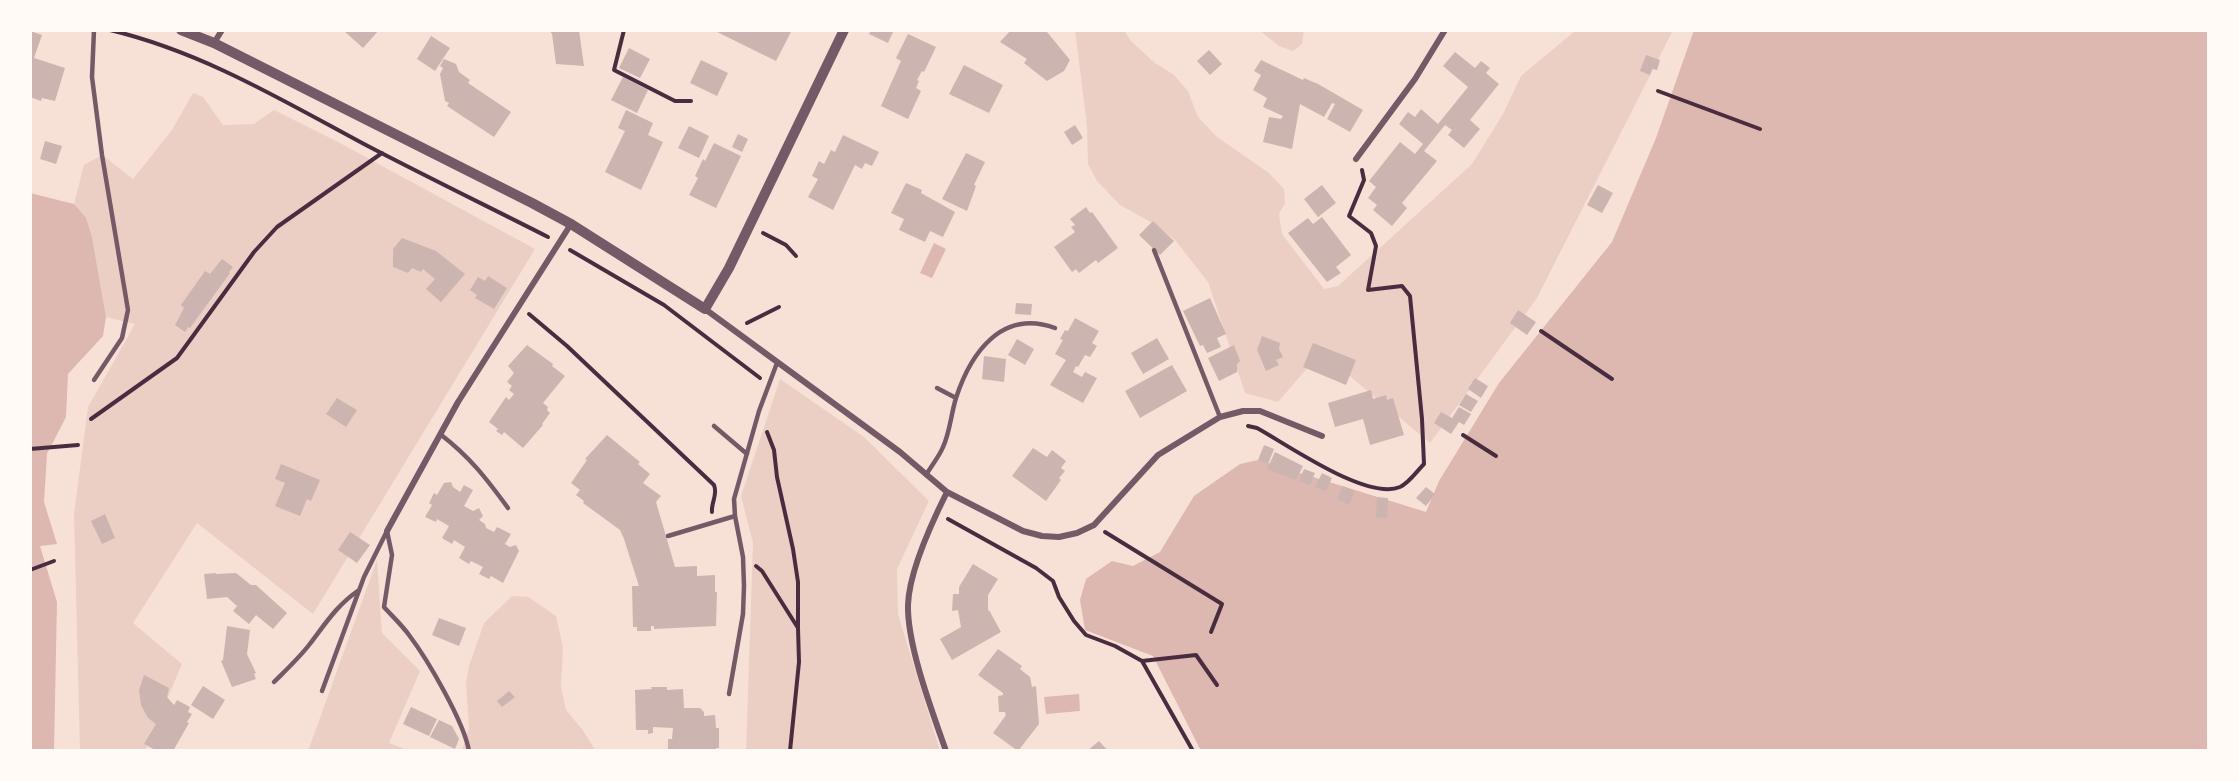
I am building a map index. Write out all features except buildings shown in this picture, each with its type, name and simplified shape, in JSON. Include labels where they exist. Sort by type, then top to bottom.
[{"type":"street","points":[[181,30],[214,43],[572,224],[705,309],[900,452],[947,492],[1023,531],[1059,537],[1077,533],[1094,525],[1158,455],[1220,417],[1242,411],[1260,411],[1322,436]]},
{"type":"street","points":[[214,43],[222,30]]},
{"type":"street","points":[[705,309],[729,268],[844,30]]},
{"type":"street","points":[[1356,159],[1415,79],[1445,30]]},
{"type":"street","points":[[387,531],[440,434],[572,224]]},
{"type":"street","points":[[946,751],[915,651],[909,614],[910,591],[936,513],[947,492]]},
{"type":"lane","points":[[94,30],[92,77],[102,155],[128,310],[122,338],[94,380]]},
{"type":"lane","points":[[1154,250],[1220,417]]},
{"type":"lane","points":[[926,475],[943,447],[956,398],[979,350],[997,333],[1017,323],[1042,323],[1055,328]]},
{"type":"lane","points":[[729,694],[743,614],[743,557],[734,498],[759,411],[777,363]]},
{"type":"lane","points":[[938,388],[956,398]]},
{"type":"lane","points":[[714,426],[747,454]]},
{"type":"lane","points":[[440,434],[463,452],[484,475],[508,508]]},
{"type":"lane","points":[[668,536],[735,516]]},
{"type":"lane","points":[[322,691],[359,590],[387,531]]},
{"type":"lane","points":[[387,531],[392,555],[384,607],[409,634],[454,712],[467,740],[469,751]]},
{"type":"lane","points":[[274,682],[309,645],[342,602],[359,590]]},
{"type":"path","points":[[110,30],[148,39],[249,82],[382,153],[559,242],[664,305],[769,385]]},
{"type":"path","points":[[624,30],[614,70],[675,101],[691,101]]},
{"type":"path","points":[[1658,91],[1760,129]]},
{"type":"path","points":[[91,418],[177,358],[254,252],[277,227],[382,153]]},
{"type":"path","points":[[1247,426],[1257,428],[1358,484],[1376,489],[1386,490],[1402,486],[1424,464],[1410,296],[1402,286],[1368,290],[1376,246],[1371,233],[1349,216],[1364,180]]},
{"type":"path","points":[[763,233],[786,245],[796,256]]},
{"type":"path","points":[[519,306],[567,346],[714,485],[716,495],[711,511],[717,522]]},
{"type":"path","points":[[737,317],[746,324],[778,307]]},
{"type":"path","points":[[1541,331],[1612,379]]},
{"type":"path","points":[[716,345],[723,336]]},
{"type":"path","points":[[759,411],[774,450],[777,477],[798,582],[799,662],[790,751]]},
{"type":"path","points":[[1463,435],[1496,456]]},
{"type":"path","points":[[30,449],[78,445]]},
{"type":"path","points":[[936,513],[1036,568],[1053,581],[1059,597],[1086,635],[1115,646],[1142,661],[1193,751]]},
{"type":"path","points":[[1094,525],[1222,604],[1211,632]]},
{"type":"path","points":[[743,557],[762,571],[798,628]]},
{"type":"path","points":[[30,570],[54,561]]},
{"type":"path","points":[[1142,661],[1196,655],[1217,684]]},
{"type":"shaded area","points":[[1075,30],[1124,30],[1131,41],[1155,63],[1174,75],[1188,91],[1198,117],[1217,137],[1269,173],[1284,189],[1285,203],[1279,214],[1282,234],[1324,289],[1338,286],[1472,164],[1503,114],[1521,76],[1576,30],[1673,30],[1537,298],[1430,443],[1321,352],[1278,402],[1245,393],[1208,282],[1175,240],[1156,225],[1120,205],[1097,181],[1088,164],[1087,126]]},
{"type":"shaded area","points":[[1259,30],[1304,30],[1302,44],[1293,51],[1279,46]]},
{"type":"shaded area","points":[[1694,30],[2209,30],[2209,751],[1201,751],[1153,656],[1085,630],[1080,600],[1086,579],[1112,561],[1133,566],[1160,552],[1194,496],[1240,464],[1258,460],[1426,512],[1439,481],[1499,383],[1612,242],[1656,138]]},
{"type":"shaded area","points":[[193,93],[203,97],[223,125],[254,124],[274,110],[338,142],[535,249],[313,614],[197,523],[133,623],[182,664],[145,751],[80,751],[74,514],[88,407],[135,324],[106,317],[92,237],[74,204],[84,165],[102,155],[133,179],[172,130]]},
{"type":"shaded area","points":[[30,193],[74,204],[86,218],[92,237],[106,317],[103,336],[68,374],[66,417],[47,454],[44,502],[57,544],[40,546],[57,602],[54,751],[30,751]]},
{"type":"shaded area","points":[[934,243],[946,249],[932,278],[920,273]]},
{"type":"shaded area","points":[[780,379],[864,437],[929,501],[897,569],[898,614],[940,751],[746,751],[753,543],[741,496]]},
{"type":"shaded area","points":[[377,560],[382,633],[420,671],[389,743],[410,751],[308,751]]},
{"type":"shaded area","points":[[512,596],[528,597],[556,616],[563,647],[561,687],[566,710],[596,751],[462,751],[469,727],[466,684],[469,666],[484,623]]},
{"type":"shaded area","points":[[1079,694],[1080,711],[1046,714],[1044,697]]}]
